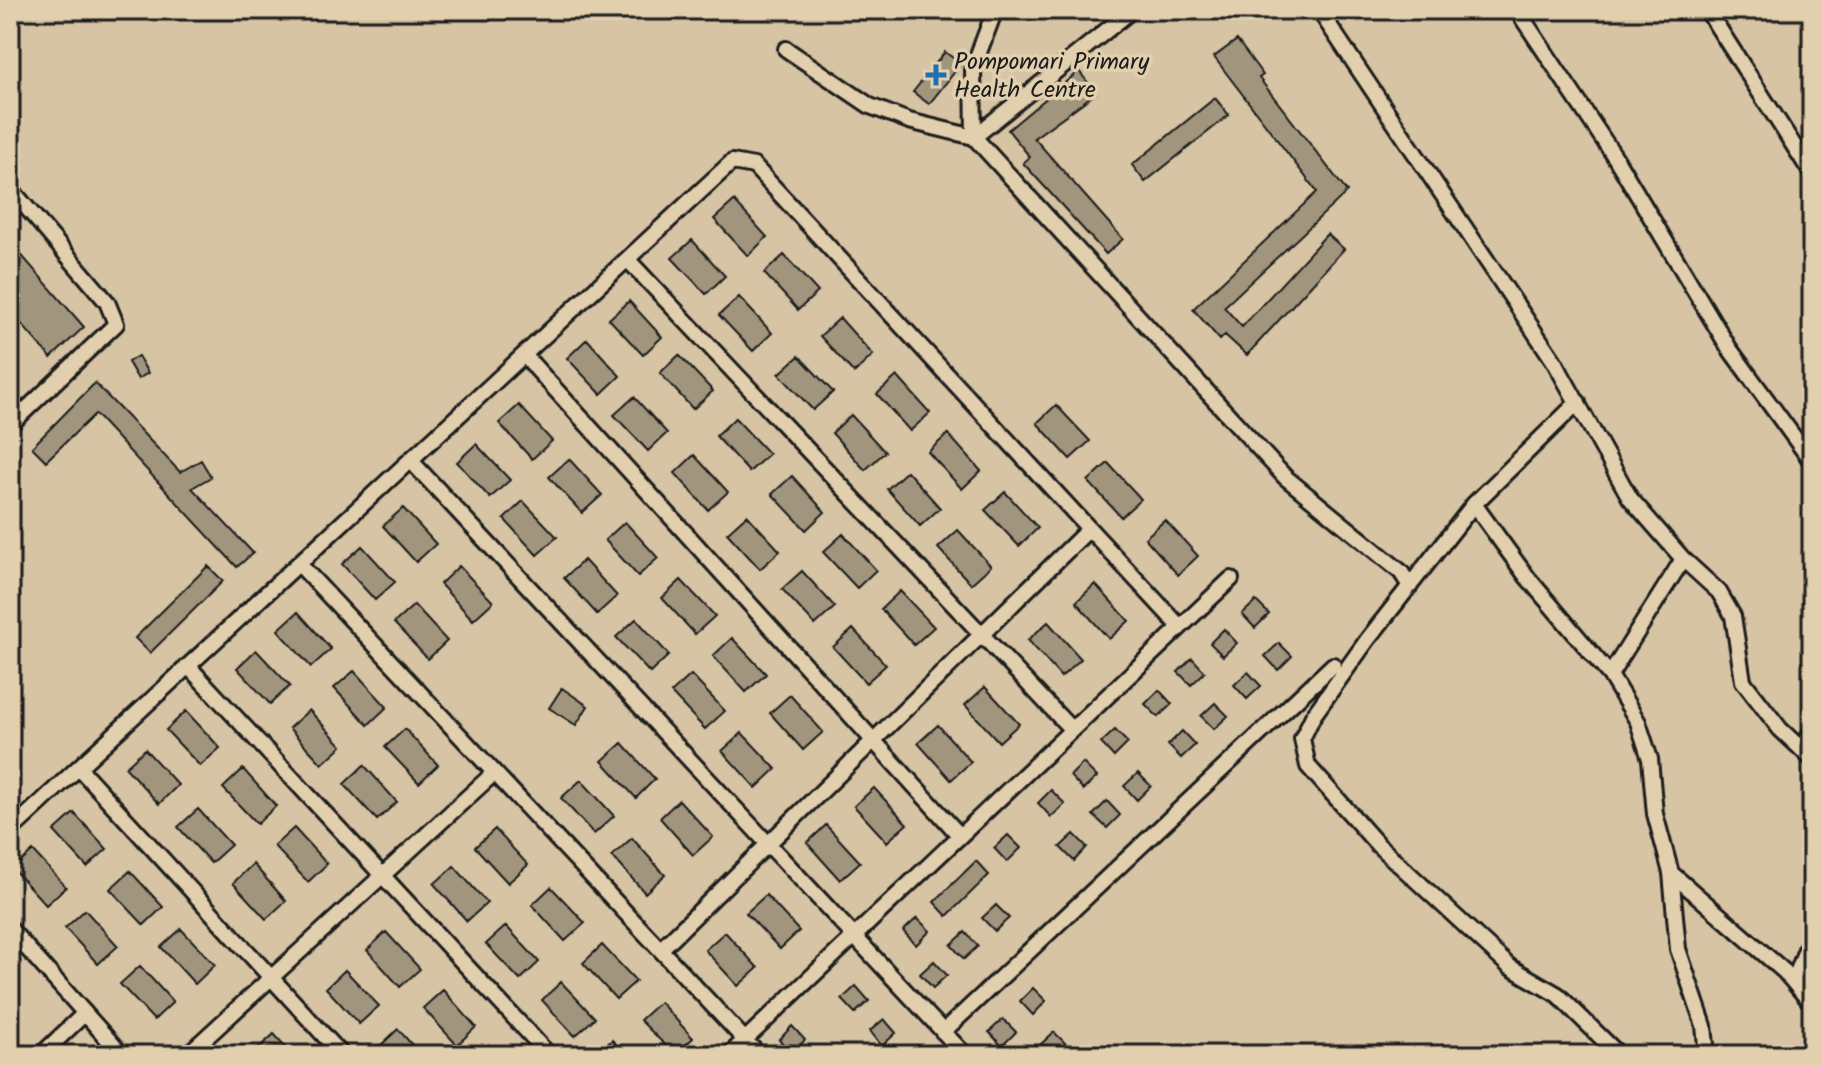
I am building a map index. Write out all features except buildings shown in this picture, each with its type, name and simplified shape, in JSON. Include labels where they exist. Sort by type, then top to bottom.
[{"type":"street","points":[[974,137],[973,68],[995,10]]},
{"type":"street","points":[[974,137],[1132,10]]},
{"type":"street","points":[[1319,10],[1546,348],[1630,498],[1683,559],[1719,592],[1733,616],[1743,681],[1780,729],[1807,754]]},
{"type":"street","points":[[1517,10],[1615,157],[1729,348],[1812,462]]},
{"type":"street","points":[[1707,10],[1812,174]]},
{"type":"street","points":[[786,49],[870,106],[909,121],[974,137],[1285,477],[1401,572],[1410,586]]},
{"type":"street","points":[[10,831],[412,462],[732,162],[754,166],[1180,627]]},
{"type":"street","points":[[10,188],[107,302],[116,324],[10,425]]},
{"type":"street","points":[[628,260],[1072,730]]},
{"type":"street","points":[[525,356],[960,836]]},
{"type":"street","points":[[1578,402],[1474,504],[1313,716],[1302,739],[1308,766],[1425,892],[1449,909],[1510,967],[1536,979],[1558,995],[1619,1055]]},
{"type":"street","points":[[412,462],[965,1055]]},
{"type":"street","points":[[1474,504],[1527,577],[1610,675],[1638,722],[1650,759],[1655,814],[1671,873],[1678,949],[1704,1026],[1707,1055]]},
{"type":"street","points":[[661,949],[875,743],[1089,529]]},
{"type":"street","points":[[1610,675],[1683,559]]},
{"type":"street","points":[[300,565],[759,1055]]},
{"type":"street","points":[[729,1055],[1231,579]]},
{"type":"street","points":[[943,1032],[1333,665]]},
{"type":"street","points":[[189,667],[549,1055]]},
{"type":"street","points":[[1807,754],[1812,731]]},
{"type":"street","points":[[79,768],[342,1055]]},
{"type":"street","points":[[187,1055],[494,773]]},
{"type":"street","points":[[1671,873],[1739,929],[1794,982],[1812,1004]]},
{"type":"street","points":[[10,929],[122,1055]]},
{"type":"street","points":[[1794,982],[1812,933]]},
{"type":"street","points":[[41,1055],[85,1013]]},
{"type":"street","points":[[1803,1055],[1812,1042]]},
{"type":"place","name":"Pompomari Primary Health Centre","points":[[936,75]]}]
